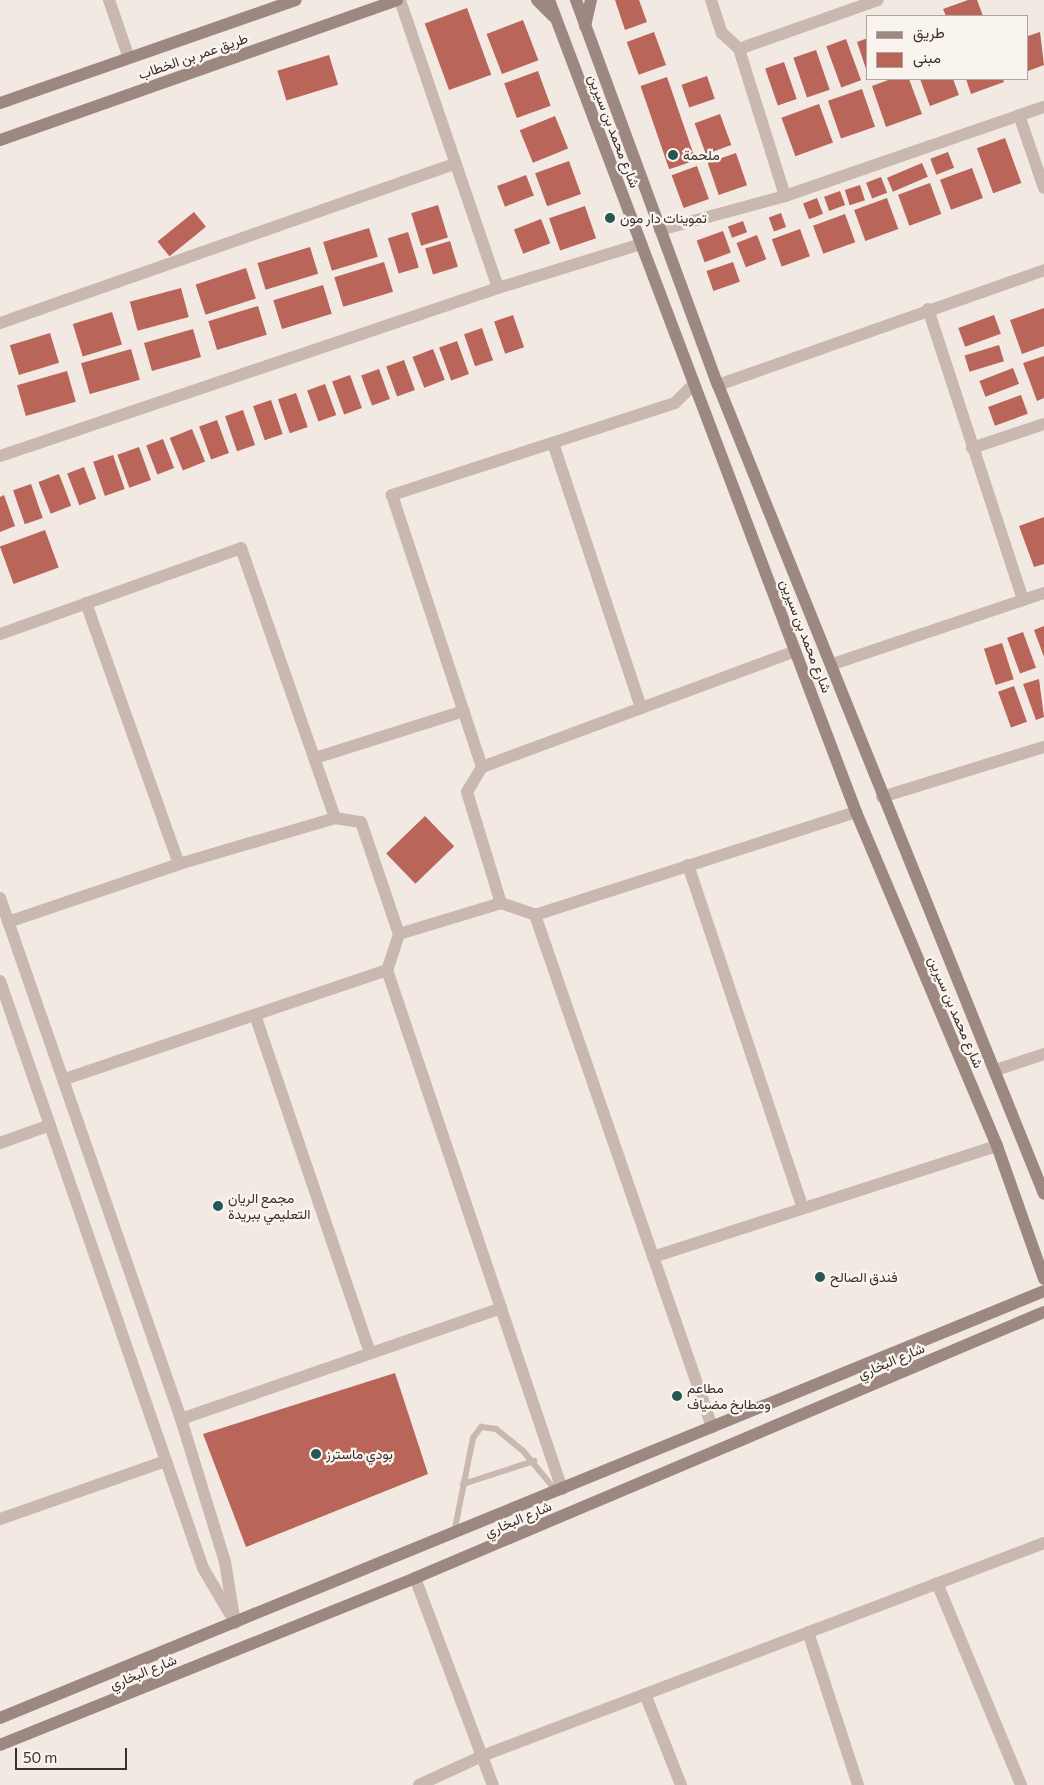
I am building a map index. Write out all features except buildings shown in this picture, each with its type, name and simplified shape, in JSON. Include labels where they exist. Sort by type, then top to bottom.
[{"type":"main road","name":"طريق عمر بن الخطاب","points":[[0,103],[296,0]]},
{"type":"main road","name":"طريق عمر بن الخطاب","points":[[0,140],[399,0]]},
{"type":"main road","points":[[537,0],[557,21]]},
{"type":"main road","name":"شارع محمد بن سيرين","points":[[549,0],[856,812],[997,1146],[1044,1279]]},
{"type":"main road","name":"شارع محمد بن سيرين","points":[[576,0],[718,385],[833,664],[882,797],[996,1070],[1044,1194]]},
{"type":"main road","points":[[585,26],[591,0]]},
{"type":"main road","name":"شارع البخاري","points":[[0,1718],[454,1534],[1044,1291]]},
{"type":"main road","name":"شارع البخاري","points":[[0,1744],[415,1578],[1044,1312]]},
{"type":"street","points":[[109,0],[129,58]]},
{"type":"street","points":[[399,0],[498,288]]},
{"type":"street","points":[[711,0],[722,33],[739,49],[785,196]]},
{"type":"street","points":[[739,49],[856,4],[878,0]]},
{"type":"street","points":[[660,230],[785,196],[1044,107]]},
{"type":"street","points":[[1019,115],[1044,188]]},
{"type":"street","points":[[0,323],[456,163]]},
{"type":"street","points":[[0,456],[498,288],[641,244]]},
{"type":"street","points":[[718,385],[928,309],[1044,270]]},
{"type":"street","points":[[928,309],[1023,600]]},
{"type":"street","points":[[482,767],[392,495],[675,403],[694,384]]},
{"type":"street","points":[[972,448],[1044,424]]},
{"type":"street","points":[[554,443],[641,708]]},
{"type":"street","points":[[0,634],[241,548],[335,818]]},
{"type":"street","points":[[833,664],[1044,593]]},
{"type":"street","points":[[86,603],[179,864]]},
{"type":"street","points":[[501,903],[467,792],[482,767],[795,651]]},
{"type":"street","points":[[315,758],[464,711]]},
{"type":"street","points":[[882,797],[1044,747]]},
{"type":"street","points":[[399,934],[501,903],[535,915],[856,812]]},
{"type":"street","points":[[8,922],[179,864],[335,818],[361,822],[399,934],[387,970],[501,1308],[559,1490]]},
{"type":"street","points":[[688,865],[802,1206]]},
{"type":"street","points":[[0,898],[65,1079],[182,1419],[225,1562],[235,1623]]},
{"type":"street","points":[[535,915],[712,1427]]},
{"type":"street","points":[[65,1079],[387,970]]},
{"type":"street","points":[[0,981],[203,1568],[235,1623]]},
{"type":"street","points":[[255,1015],[370,1352]]},
{"type":"street","points":[[996,1070],[1044,1054]]},
{"type":"street","points":[[0,1143],[50,1126]]},
{"type":"street","points":[[653,1257],[802,1206],[997,1146]]},
{"type":"street","points":[[182,1419],[501,1308]]},
{"type":"street","points":[[0,1519],[166,1462]]},
{"type":"street","points":[[419,1785],[482,1756],[1044,1543]]},
{"type":"street","points":[[415,1578],[493,1785]]},
{"type":"street","points":[[938,1584],[1022,1785]]},
{"type":"street","points":[[808,1632],[858,1785]]},
{"type":"street","points":[[646,1694],[681,1785]]},
{"type":"lane","points":[[454,1534],[473,1438],[485,1426],[496,1429],[534,1461],[559,1490]]},
{"type":"lane","points":[[463,1484],[534,1461]]},
{"type":"place","name":"ملحمة","points":[[673,155]]},
{"type":"place","name":"تموينات دار مون","points":[[610,218]]},
{"type":"place","name":"مجمع الريان التعليمي ببريدة","points":[[218,1206]]},
{"type":"place","name":"فندق الصالح","points":[[820,1277]]},
{"type":"place","name":"مطاعم ومطابخ مضياف","points":[[677,1396]]},
{"type":"place","name":"بودي ماسترز","points":[[316,1454]]}]
